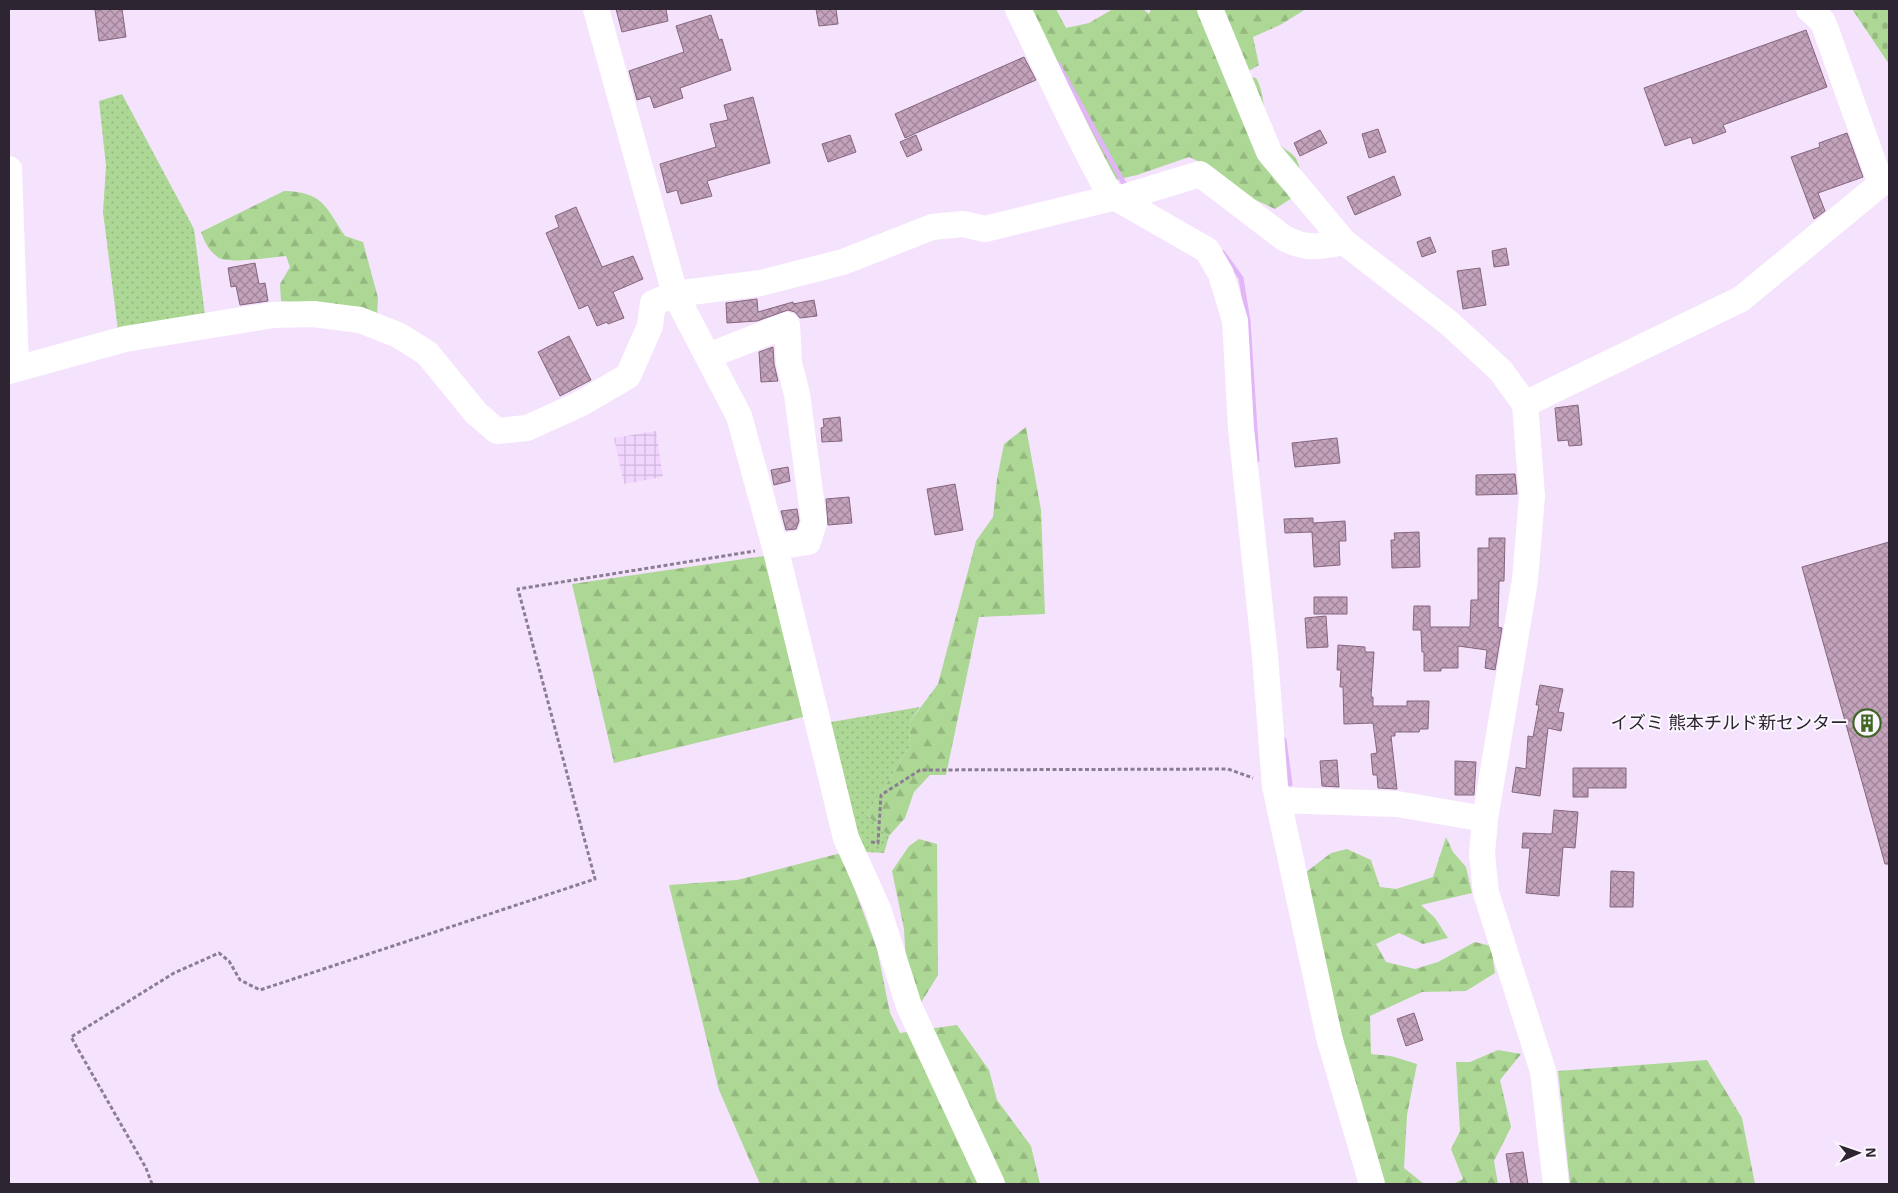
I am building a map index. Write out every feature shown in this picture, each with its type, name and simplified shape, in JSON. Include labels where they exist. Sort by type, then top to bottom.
[{"type":"street","points":[[596,9],[674,294],[739,416],[775,547],[846,838],[878,909],[909,1006],[992,1184]]},
{"type":"street","points":[[1018,9],[1046,64],[1088,156],[1115,199],[1208,250],[1221,274],[1235,321],[1241,428],[1265,656],[1277,793],[1329,1037],[1372,1184]]},
{"type":"street","points":[[1210,9],[1269,152],[1344,242],[1449,323],[1500,371],[1525,404],[1532,496],[1525,580],[1485,819],[1482,854],[1486,893],[1543,1071],[1556,1184]]},
{"type":"street","points":[[1525,404],[1741,299],[1885,180],[1823,22],[1809,9]]},
{"type":"street","points":[[9,168],[12,369],[76,354],[124,339],[273,315],[313,314],[360,320],[398,335],[427,353],[476,413],[497,431],[527,428],[580,404],[628,376],[650,326],[652,303],[674,294],[761,283],[844,262],[932,227],[963,224],[986,229],[1115,199],[1200,174],[1284,238],[1298,245],[1314,248],[1344,242]]},
{"type":"street","points":[[708,356],[787,325],[790,363],[797,394],[814,522],[808,542],[775,547]]},
{"type":"street","points":[[1277,793],[1397,804],[1485,819]]},
{"type":"path","points":[[152,1184],[146,1168],[71,1037],[174,973],[219,953],[229,961],[240,980],[260,990],[595,879],[518,589],[775,547]]},
{"type":"path","points":[[846,838],[878,843],[881,795],[920,770],[1228,769],[1277,793]]},
{"type":"shaded area","points":[[656,431],[663,477],[624,484],[614,438]]},
{"type":"green space","points":[[1027,9],[1056,9],[1066,28],[1089,23],[1113,9],[1143,9],[1149,14],[1151,9],[1306,9],[1280,25],[1253,37],[1259,65],[1242,75],[1256,78],[1262,93],[1269,131],[1276,142],[1292,154],[1297,161],[1300,173],[1298,194],[1275,209],[1249,197],[1213,168],[1189,157],[1137,175],[1115,180]]},
{"type":"green space","points":[[1852,9],[1889,9],[1889,64]]},
{"type":"green space","points":[[122,94],[194,229],[205,315],[118,330],[103,212],[106,166],[99,101]]},
{"type":"green space","points":[[284,191],[307,194],[315,198],[328,209],[345,236],[363,242],[378,298],[377,316],[346,307],[281,301],[280,284],[290,267],[286,256],[251,260],[224,260],[210,250],[201,232]]},
{"type":"green space","points":[[1026,427],[1041,510],[1045,614],[979,617],[946,775],[930,775],[914,792],[905,818],[889,836],[867,815],[910,746],[909,723],[938,684],[976,541],[993,517],[997,479],[1004,444]]},
{"type":"green space","points":[[771,555],[807,716],[614,763],[572,584]]},
{"type":"green space","points":[[920,707],[909,723],[910,746],[867,815],[889,836],[884,853],[865,852],[850,823],[825,723]]},
{"type":"green space","points":[[1446,837],[1453,852],[1466,867],[1472,893],[1421,905],[1435,918],[1448,938],[1423,944],[1399,933],[1376,944],[1386,962],[1415,969],[1438,962],[1475,942],[1491,946],[1495,973],[1466,991],[1422,992],[1370,1016],[1371,1054],[1391,1056],[1417,1064],[1407,1115],[1404,1168],[1424,1184],[1380,1184],[1360,1113],[1305,873],[1331,853],[1347,849],[1371,860],[1380,887],[1396,889],[1433,877]]},
{"type":"green space","points":[[919,839],[937,844],[938,975],[919,1006],[906,963],[904,929],[892,871],[909,846]]},
{"type":"green space","points":[[841,853],[877,949],[890,1013],[900,1033],[957,1025],[989,1070],[997,1100],[1031,1146],[1040,1184],[760,1184],[719,1090],[669,885],[737,880]]},
{"type":"green space","points":[[1498,1050],[1521,1054],[1500,1080],[1511,1127],[1494,1161],[1498,1184],[1453,1184],[1463,1179],[1451,1149],[1460,1131],[1456,1062],[1470,1062]]},
{"type":"green space","points":[[1707,1060],[1742,1118],[1755,1184],[1570,1184],[1558,1071]]},
{"type":"building","points":[[122,9],[126,37],[99,41],[95,10]]},
{"type":"building","points":[[616,9],[666,9],[668,21],[622,32]]},
{"type":"building","points":[[816,9],[836,9],[838,24],[819,26]]},
{"type":"building","points":[[711,15],[719,40],[722,39],[731,70],[680,88],[683,98],[654,108],[650,96],[637,100],[629,71],[684,52],[676,26]]},
{"type":"building","points":[[1806,30],[1827,87],[1723,125],[1726,132],[1693,144],[1691,137],[1665,146],[1644,88]]},
{"type":"building","points":[[1024,57],[1036,80],[905,138],[895,114]]},
{"type":"building","points":[[753,97],[770,163],[707,181],[712,196],[681,204],[677,190],[667,193],[660,164],[716,147],[710,124],[728,120],[724,105]]},
{"type":"building","points":[[1378,129],[1386,152],[1369,158],[1362,134]]},
{"type":"building","points":[[1320,130],[1327,143],[1300,156],[1294,143]]},
{"type":"building","points":[[1847,133],[1863,177],[1818,193],[1825,211],[1814,219],[1791,157],[1820,147],[1819,143]]},
{"type":"building","points":[[850,135],[856,152],[828,162],[822,144]]},
{"type":"building","points":[[916,135],[922,150],[907,157],[900,142]]},
{"type":"building","points":[[1394,176],[1401,195],[1355,215],[1347,197]]},
{"type":"building","points":[[576,207],[602,267],[633,256],[643,279],[613,292],[624,318],[608,324],[607,322],[597,326],[588,305],[579,309],[546,233],[559,227],[555,216]]},
{"type":"building","points":[[1430,237],[1436,252],[1422,257],[1417,242]]},
{"type":"building","points":[[1506,248],[1509,265],[1494,267],[1492,251]]},
{"type":"building","points":[[255,263],[259,284],[265,283],[268,301],[240,305],[236,286],[231,287],[228,268]]},
{"type":"building","points":[[1480,268],[1486,305],[1463,309],[1457,271]]},
{"type":"building","points":[[757,299],[758,312],[793,302],[793,304],[814,300],[817,316],[800,318],[795,312],[788,310],[757,321],[727,323],[726,303]]},
{"type":"building","points":[[569,336],[591,380],[560,396],[538,352]]},
{"type":"building","points":[[773,347],[778,381],[761,382],[759,352]]},
{"type":"building","points":[[1578,405],[1582,445],[1569,446],[1568,440],[1558,441],[1555,408]]},
{"type":"building","points":[[840,417],[842,441],[822,442],[821,428],[824,427],[823,419]]},
{"type":"building","points":[[1337,438],[1340,463],[1295,467],[1292,443]]},
{"type":"building","points":[[788,467],[790,481],[774,485],[771,470]]},
{"type":"building","points":[[1515,474],[1517,494],[1476,495],[1476,475]]},
{"type":"building","points":[[955,484],[963,530],[935,535],[927,489]]},
{"type":"building","points":[[849,497],[852,523],[828,525],[826,499]]},
{"type":"building","points":[[797,509],[799,521],[796,529],[786,530],[781,511]]},
{"type":"building","points":[[1313,518],[1313,523],[1345,521],[1346,541],[1339,541],[1340,565],[1314,567],[1312,532],[1285,533],[1284,519]]},
{"type":"building","points":[[1419,532],[1420,567],[1392,568],[1391,540],[1395,540],[1394,533]]},
{"type":"building","points":[[1489,538],[1505,538],[1504,581],[1499,581],[1498,627],[1502,628],[1495,670],[1485,668],[1487,650],[1458,646],[1458,668],[1424,671],[1421,630],[1413,630],[1414,606],[1430,606],[1430,627],[1470,627],[1471,600],[1478,600],[1478,548],[1489,548]]},
{"type":"building","name":"イズミ 熊本チルド新センター","points":[[1889,542],[1889,864],[1885,864],[1802,567]]},
{"type":"building","points":[[1314,597],[1347,597],[1347,614],[1314,614]]},
{"type":"building","points":[[1326,616],[1328,647],[1307,648],[1305,618]]},
{"type":"building","points":[[1338,645],[1365,647],[1365,652],[1374,652],[1371,697],[1373,697],[1373,706],[1407,706],[1407,701],[1429,701],[1428,729],[1420,729],[1419,732],[1395,732],[1395,736],[1391,736],[1397,789],[1378,788],[1377,775],[1373,775],[1371,754],[1377,753],[1373,723],[1344,724],[1343,687],[1340,687],[1341,670],[1337,670]]},
{"type":"building","points":[[1540,685],[1563,689],[1558,712],[1564,713],[1561,731],[1548,728],[1540,796],[1512,792],[1516,767],[1526,769],[1528,736],[1533,737],[1539,705],[1536,705]]},
{"type":"building","points":[[1337,760],[1339,787],[1322,786],[1320,761]]},
{"type":"building","points":[[1455,761],[1476,762],[1474,795],[1455,795]]},
{"type":"building","points":[[1573,768],[1626,768],[1626,788],[1588,788],[1588,797],[1573,797]]},
{"type":"building","points":[[1554,810],[1578,812],[1575,848],[1563,847],[1559,896],[1526,893],[1530,848],[1522,848],[1523,833],[1552,834]]},
{"type":"building","points":[[1611,871],[1634,872],[1633,907],[1610,907]]},
{"type":"building","points":[[1414,1013],[1423,1040],[1406,1046],[1397,1019]]},
{"type":"building","points":[[1523,1152],[1528,1184],[1511,1184],[1506,1154]]},
{"type":"waterway","points":[[1058,64],[1127,187]]},
{"type":"waterway","points":[[1223,253],[1241,278],[1248,321],[1257,460]]},
{"type":"waterway","points":[[1284,740],[1290,784]]},
{"type":"place","name":"イズミ 熊本チルド新センター","points":[[1867,723]]}]
